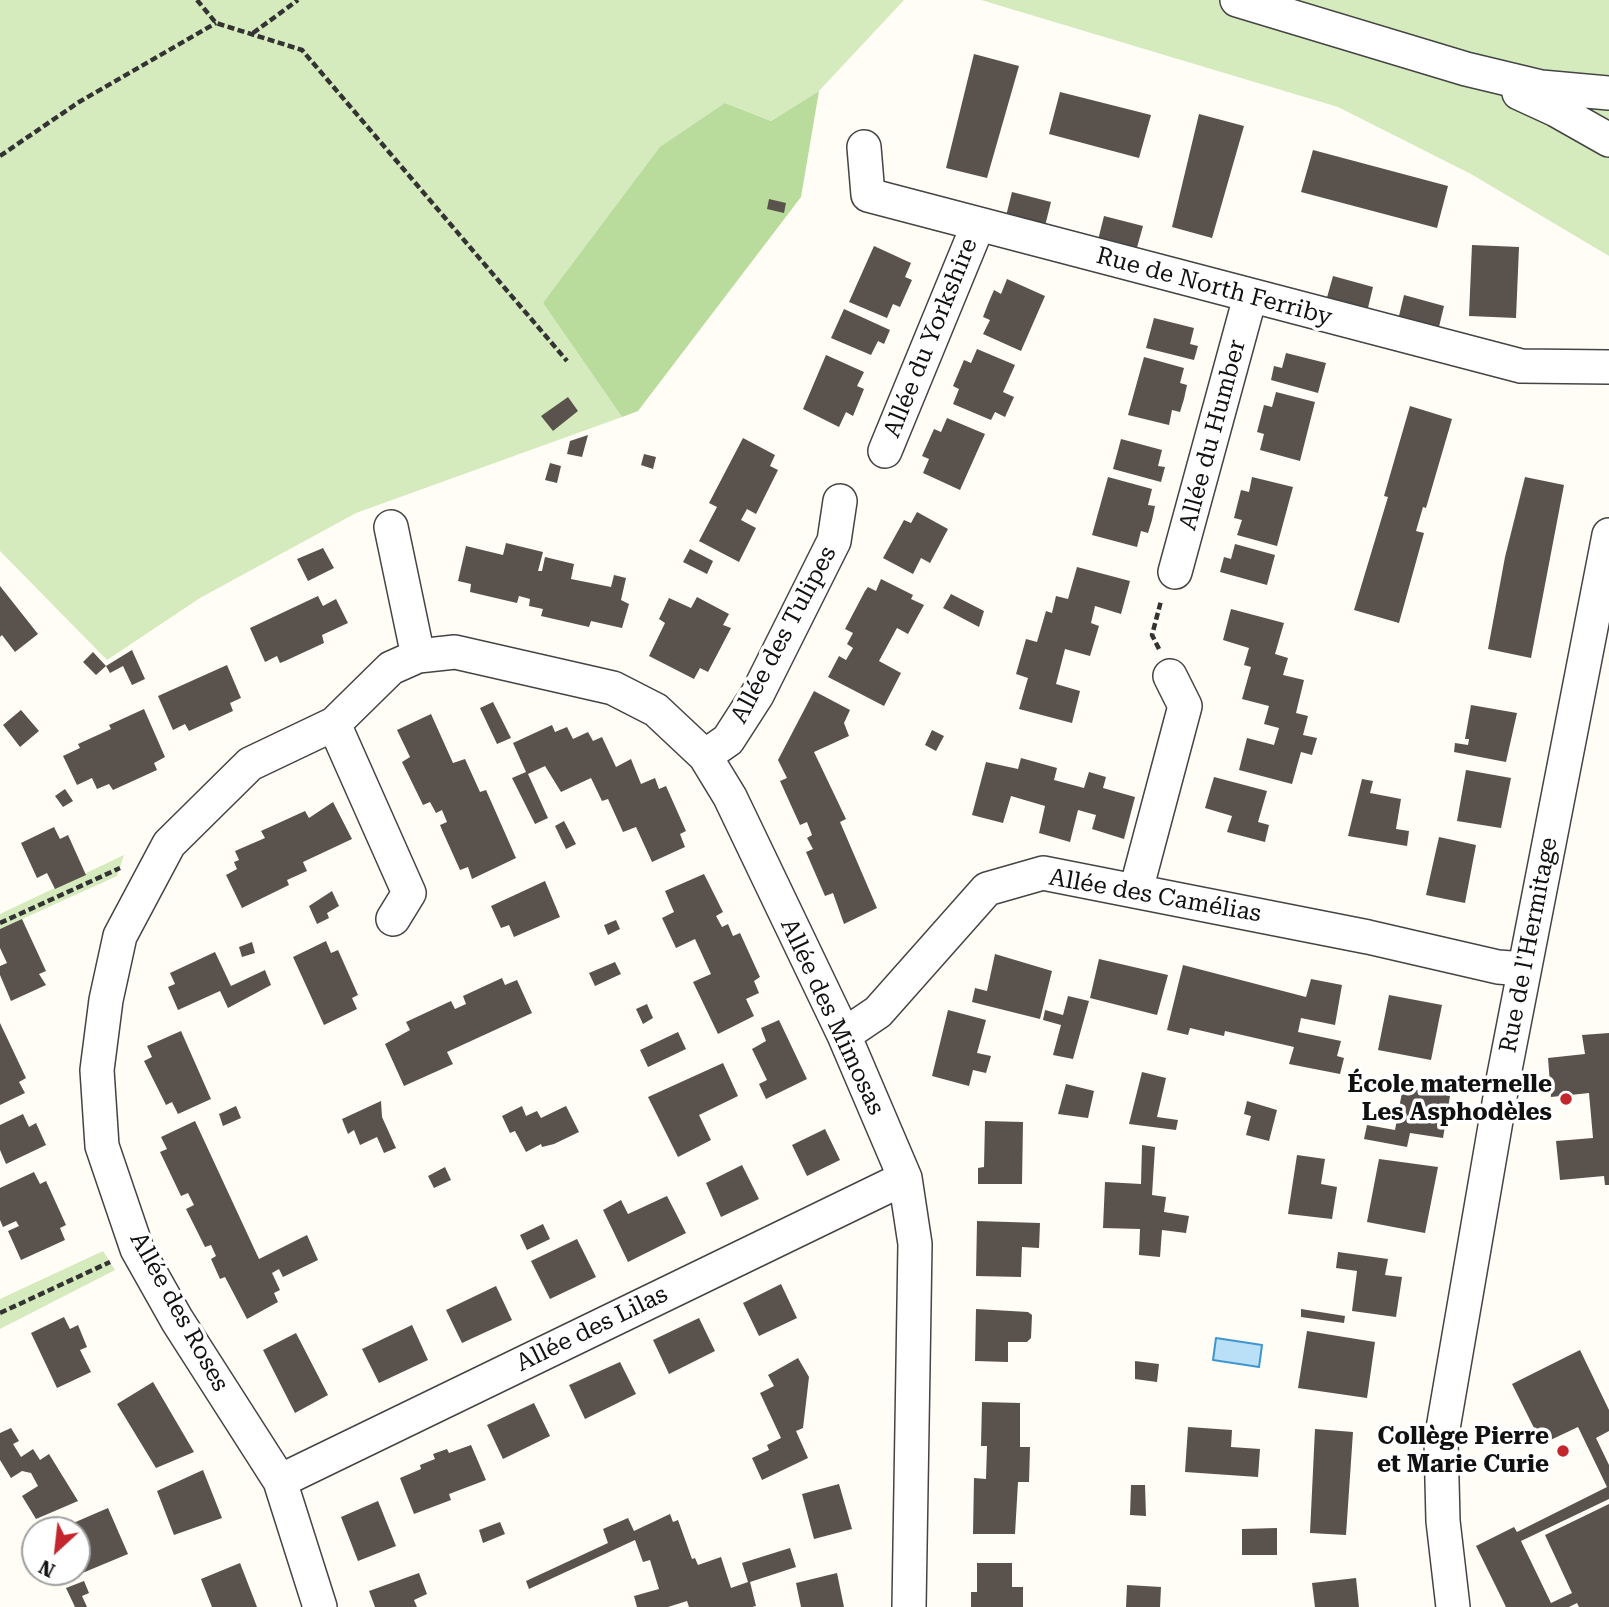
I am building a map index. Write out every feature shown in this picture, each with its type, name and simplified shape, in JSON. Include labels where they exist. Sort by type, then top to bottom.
[{"type":"street","points":[[1237,0],[1466,69],[1541,87],[1609,93]]},
{"type":"street","points":[[1466,69],[1556,110],[1609,141]]},
{"type":"street","name":"Rue de North Ferriby","points":[[864,147],[868,195],[1521,366],[1609,368]]},
{"type":"street","name":"Allée du Yorkshire","points":[[885,451],[978,225]]},
{"type":"street","name":"Allée du Humber","points":[[1175,572],[1250,297]]},
{"type":"street","name":"Allée des Tulipes","points":[[705,756],[728,740],[757,695],[834,541],[839,500]]},
{"type":"street","points":[[391,527],[418,656]]},
{"type":"street","name":"Rue de l'Hermitage","points":[[1453,1607],[1443,1521],[1441,1440],[1466,1279],[1609,535]]},
{"type":"street","name":"Allée des Mimosas","points":[[334,724],[391,668],[418,656],[455,652],[613,688],[656,710],[705,756],[730,797],[844,1035],[905,1178],[915,1244],[909,1607]]},
{"type":"street","points":[[1136,890],[1185,706],[1170,676]]},
{"type":"street","points":[[334,724],[409,893],[393,919]]},
{"type":"street","name":"Allée des Roses","points":[[320,1607],[281,1480],[177,1320],[137,1249],[102,1146],[97,1070],[106,1000],[120,936],[169,844],[250,764],[334,724]]},
{"type":"street","name":"Allée des Camélias","points":[[844,1035],[878,1012],[987,889],[1043,873],[1136,890],[1498,967],[1524,969]]},
{"type":"street","name":"Allée des Lilas","points":[[281,1480],[905,1178]]},
{"type":"path","points":[[197,0],[216,23],[302,50],[567,360]]},
{"type":"path","points":[[252,34],[298,0]]},
{"type":"path","points":[[0,156],[79,102],[216,23]]},
{"type":"path","points":[[1170,676],[1152,635],[1164,591],[1175,572]]},
{"type":"path","points":[[0,923],[125,866],[146,883]]},
{"type":"path","points":[[0,1313],[137,1249]]},
{"type":"green space","points":[[0,0],[904,0],[819,91],[771,121],[725,103],[543,303],[622,417],[356,513],[200,598],[107,660],[0,551]]},
{"type":"green space","points":[[981,0],[1609,0],[1609,256],[1471,174],[1338,107]]},
{"type":"green space","points":[[819,91],[801,197],[638,411],[622,417],[543,303],[660,147],[725,103],[771,121]]},
{"type":"green space","points":[[124,855],[117,876],[0,929],[0,914]]},
{"type":"green space","points":[[103,1251],[115,1270],[0,1329],[0,1299]]},
{"type":"water","points":[[1216,1338],[1262,1345],[1259,1367],[1213,1360]]},
{"type":"building","points":[[974,54],[1019,66],[987,178],[946,168]]},
{"type":"building","points":[[1060,92],[1151,115],[1139,158],[1049,134]]},
{"type":"building","points":[[1199,114],[1244,126],[1212,238],[1172,227]]},
{"type":"building","points":[[1313,150],[1448,186],[1437,228],[1301,192]]},
{"type":"building","points":[[1012,192],[1051,202],[1045,226],[1006,216]]},
{"type":"building","points":[[769,199],[786,203],[784,213],[767,209]]},
{"type":"building","points":[[1104,216],[1143,226],[1136,251],[1098,240]]},
{"type":"building","points":[[1472,245],[1519,247],[1516,318],[1469,316]]},
{"type":"building","points":[[874,246],[911,263],[905,277],[912,280],[900,307],[893,304],[887,318],[849,302]]},
{"type":"building","points":[[1333,276],[1373,287],[1367,312],[1326,301]]},
{"type":"building","points":[[1007,279],[1045,296],[1021,351],[983,334],[990,320],[983,317],[994,290],[1001,294]]},
{"type":"building","points":[[1404,295],[1444,306],[1438,331],[1398,320]]},
{"type":"building","points":[[844,309],[890,330],[884,344],[878,341],[871,355],[831,338]]},
{"type":"building","points":[[1154,318],[1194,328],[1190,344],[1198,346],[1194,360],[1146,348]]},
{"type":"building","points":[[977,349],[1015,365],[1003,392],[1014,397],[1005,417],[995,412],[991,420],[953,404],[959,389],[953,386],[964,360],[971,363]]},
{"type":"building","points":[[1286,353],[1326,363],[1318,393],[1271,380],[1274,366],[1282,368]]},
{"type":"building","points":[[826,355],[864,372],[857,386],[864,389],[853,416],[846,412],[839,427],[803,409]]},
{"type":"building","points":[[1144,357],[1184,368],[1180,383],[1187,385],[1184,399],[1180,412],[1172,410],[1169,425],[1128,415]]},
{"type":"building","points":[[1276,392],[1315,402],[1300,461],[1260,450],[1264,434],[1257,432],[1264,405],[1272,407]]},
{"type":"building","points":[[568,397],[578,411],[553,431],[541,416]]},
{"type":"building","points":[[1410,406],[1452,419],[1426,508],[1423,507],[1416,531],[1424,533],[1399,623],[1354,610],[1388,497],[1384,496]]},
{"type":"building","points":[[947,418],[985,434],[960,490],[923,473],[929,459],[922,456],[934,429],[941,432]]},
{"type":"building","points":[[588,435],[582,457],[567,454],[570,441]]},
{"type":"building","points":[[743,438],[775,455],[770,466],[778,470],[756,514],[747,509],[741,520],[756,528],[739,562],[699,541],[717,507],[709,503]]},
{"type":"building","points":[[1121,439],[1162,450],[1158,466],[1165,467],[1161,482],[1113,469]]},
{"type":"building","points":[[644,454],[656,457],[653,469],[641,465]]},
{"type":"building","points":[[550,463],[561,466],[557,483],[545,480]]},
{"type":"building","points":[[1108,477],[1152,489],[1148,505],[1155,506],[1152,520],[1148,533],[1141,531],[1137,547],[1092,535]]},
{"type":"building","points":[[1252,477],[1293,487],[1277,546],[1237,535],[1242,520],[1234,518],[1241,490],[1249,492]]},
{"type":"building","points":[[1525,477],[1564,485],[1531,658],[1488,649],[1505,557]]},
{"type":"building","points":[[917,512],[948,529],[930,563],[921,558],[913,574],[883,558],[904,520],[911,523]]},
{"type":"building","points":[[506,543],[543,552],[538,571],[542,571],[545,557],[574,564],[571,579],[611,587],[614,575],[626,578],[621,600],[629,604],[622,628],[591,621],[589,627],[541,616],[543,609],[529,606],[530,599],[519,596],[517,603],[470,592],[471,584],[458,581],[466,546],[503,555]]},
{"type":"building","points":[[1235,544],[1275,555],[1267,585],[1220,572],[1224,557],[1231,559]]},
{"type":"building","points":[[323,548],[334,568],[308,581],[297,559]]},
{"type":"building","points":[[690,549],[713,561],[707,574],[683,562]]},
{"type":"building","points":[[1077,567],[1130,581],[1121,614],[1095,606],[1091,623],[1099,626],[1090,656],[1065,649],[1056,684],[1080,691],[1072,723],[1019,709],[1028,678],[1016,674],[1026,639],[1037,642],[1046,611],[1052,613],[1056,596],[1068,599]]},
{"type":"building","points":[[881,579],[913,595],[911,599],[924,605],[908,634],[897,628],[879,661],[901,673],[884,706],[828,677],[839,656],[846,660],[853,648],[847,644],[853,633],[845,629],[865,591],[868,587],[876,591]]},
{"type":"building","points":[[0,586],[38,634],[15,652],[2,635],[0,637]]},
{"type":"building","points":[[951,594],[984,611],[979,627],[943,608]]},
{"type":"building","points":[[318,596],[323,606],[336,599],[348,623],[322,635],[324,643],[280,663],[277,656],[265,662],[250,628]]},
{"type":"building","points":[[697,597],[729,614],[723,625],[731,628],[708,672],[700,668],[694,679],[649,656],[665,623],[659,619],[669,598],[691,608]]},
{"type":"building","points":[[1231,609],[1284,623],[1275,654],[1288,658],[1283,675],[1304,680],[1296,713],[1308,716],[1303,735],[1317,738],[1312,755],[1301,752],[1292,784],[1239,770],[1247,738],[1274,745],[1279,728],[1264,724],[1269,706],[1242,699],[1251,667],[1244,665],[1249,648],[1223,640]]},
{"type":"building","points":[[132,650],[145,679],[132,685],[123,666],[110,673],[106,666]]},
{"type":"building","points":[[93,652],[106,666],[96,675],[83,662]]},
{"type":"building","points":[[227,665],[241,698],[230,703],[233,711],[189,731],[185,724],[173,730],[158,696]]},
{"type":"building","points":[[814,691],[850,710],[844,723],[849,736],[814,752],[846,819],[840,822],[877,908],[844,924],[833,893],[825,896],[806,852],[813,849],[807,838],[812,835],[807,822],[800,825],[780,781],[787,778],[778,760]]},
{"type":"building","points":[[493,702],[511,738],[497,744],[480,708]]},
{"type":"building","points":[[1471,705],[1517,713],[1506,762],[1454,752],[1455,743],[1468,745],[1469,739],[1465,739]]},
{"type":"building","points":[[144,709],[165,757],[154,763],[157,770],[113,790],[109,784],[97,789],[92,778],[77,785],[63,756],[80,748],[78,744],[111,729],[109,725]]},
{"type":"building","points":[[21,710],[39,731],[20,747],[3,725]]},
{"type":"building","points":[[431,714],[453,763],[465,759],[480,792],[486,790],[516,858],[472,879],[468,867],[460,870],[442,830],[440,825],[447,822],[442,810],[436,813],[430,802],[423,805],[402,762],[410,757],[397,730]]},
{"type":"building","points":[[552,725],[555,732],[567,727],[573,739],[588,732],[593,741],[602,737],[616,767],[631,759],[641,784],[655,778],[659,789],[666,786],[686,831],[680,834],[685,847],[652,862],[636,827],[623,832],[608,799],[602,801],[591,778],[561,792],[545,766],[528,774],[548,818],[535,824],[512,778],[526,772],[513,743]]},
{"type":"building","points":[[932,730],[944,736],[936,751],[925,745]]},
{"type":"building","points":[[1021,758],[1057,768],[1054,780],[1084,788],[1089,772],[1106,777],[1103,788],[1135,797],[1124,839],[1092,829],[1096,815],[1078,810],[1070,842],[1039,833],[1045,806],[1011,796],[1003,823],[972,815],[986,762],[1018,769]]},
{"type":"building","points":[[1466,770],[1511,778],[1501,828],[1457,821]]},
{"type":"building","points":[[1214,777],[1267,791],[1258,822],[1269,825],[1265,842],[1227,832],[1232,816],[1205,808]]},
{"type":"building","points":[[1362,779],[1373,781],[1370,793],[1401,799],[1396,829],[1409,831],[1407,846],[1348,836]]},
{"type":"building","points":[[65,789],[73,801],[63,807],[55,796]]},
{"type":"building","points":[[333,802],[352,839],[303,862],[307,871],[287,880],[289,885],[242,908],[226,875],[237,869],[234,862],[239,860],[235,851],[265,838],[261,831],[305,811],[309,818]]},
{"type":"building","points":[[564,821],[576,844],[566,849],[555,826]]},
{"type":"building","points":[[54,827],[60,839],[68,835],[86,875],[55,889],[47,873],[37,878],[21,843]]},
{"type":"building","points":[[1439,837],[1476,845],[1465,903],[1426,895]]},
{"type":"building","points":[[704,874],[723,912],[716,916],[722,927],[728,924],[733,936],[740,933],[760,977],[754,981],[759,993],[746,999],[754,1016],[718,1034],[693,982],[711,974],[695,939],[676,948],[662,918],[674,912],[665,891]]},
{"type":"building","points":[[545,881],[560,917],[514,937],[509,925],[501,928],[491,906]]},
{"type":"building","points":[[332,891],[339,906],[327,913],[329,918],[317,924],[309,906]]},
{"type":"building","points":[[22,919],[46,971],[39,974],[46,985],[11,1001],[0,975],[0,966],[7,963],[0,948],[0,929]]},
{"type":"building","points":[[616,920],[620,929],[608,935],[604,925]]},
{"type":"building","points":[[326,941],[331,953],[338,950],[358,995],[352,998],[357,1009],[324,1025],[293,957]]},
{"type":"building","points":[[252,942],[255,953],[242,957],[239,947]]},
{"type":"building","points":[[215,952],[231,986],[265,970],[271,985],[228,1008],[220,991],[178,1010],[168,987],[175,984],[170,973]]},
{"type":"building","points":[[995,954],[1052,971],[1040,1019],[972,1002],[975,988],[987,991]]},
{"type":"building","points":[[1099,959],[1168,975],[1157,1015],[1090,998]]},
{"type":"building","points":[[615,962],[621,974],[595,986],[589,973]]},
{"type":"building","points":[[1183,965],[1306,997],[1311,979],[1342,985],[1335,1025],[1301,1018],[1298,1032],[1341,1041],[1337,1056],[1344,1058],[1340,1074],[1289,1064],[1294,1047],[1225,1031],[1224,1036],[1190,1028],[1188,1035],[1167,1030]]},
{"type":"building","points":[[502,978],[505,985],[517,980],[532,1013],[447,1052],[453,1064],[404,1086],[385,1044],[410,1030],[406,1022],[451,1001],[455,1009],[466,1004],[463,996]]},
{"type":"building","points":[[1389,995],[1442,1005],[1431,1060],[1378,1050]]},
{"type":"building","points":[[1068,996],[1089,1001],[1073,1059],[1053,1055],[1061,1025],[1043,1020],[1045,1010],[1063,1015]]},
{"type":"building","points":[[647,1004],[653,1018],[643,1024],[636,1009]]},
{"type":"building","points":[[948,1010],[986,1020],[977,1053],[991,1056],[986,1073],[973,1070],[969,1086],[932,1076]]},
{"type":"building","points":[[779,1020],[807,1079],[766,1099],[759,1084],[767,1080],[752,1049],[766,1041],[761,1028]]},
{"type":"building","points":[[0,1023],[26,1078],[19,1082],[25,1093],[0,1105]]},
{"type":"building","points":[[181,1031],[211,1099],[178,1114],[172,1102],[166,1105],[144,1061],[152,1057],[147,1046]]},
{"type":"building","points":[[678,1032],[686,1049],[648,1067],[640,1050]]},
{"type":"building","points":[[1609,1033],[1609,1185],[1605,1185],[1604,1176],[1560,1180],[1556,1141],[1593,1138],[1589,1093],[1551,1097],[1548,1058],[1585,1054],[1582,1035]]},
{"type":"building","points":[[723,1063],[738,1096],[699,1115],[711,1140],[678,1157],[648,1097]]},
{"type":"building","points":[[1142,1072],[1166,1078],[1157,1117],[1178,1120],[1176,1130],[1129,1124]]},
{"type":"building","points":[[1066,1084],[1094,1091],[1088,1118],[1058,1114]]},
{"type":"building","points":[[1403,1087],[1450,1096],[1443,1138],[1410,1133],[1407,1147],[1364,1139],[1367,1125],[1395,1130]]},
{"type":"building","points":[[381,1101],[382,1117],[396,1148],[384,1153],[377,1137],[360,1145],[354,1130],[348,1134],[342,1119]]},
{"type":"building","points":[[1247,1101],[1277,1110],[1269,1141],[1246,1135],[1251,1116],[1244,1114]]},
{"type":"building","points":[[236,1106],[241,1118],[223,1126],[219,1114]]},
{"type":"building","points":[[522,1106],[526,1116],[537,1111],[541,1118],[566,1106],[579,1132],[554,1144],[542,1147],[541,1144],[526,1152],[515,1131],[510,1133],[502,1116]]},
{"type":"building","points":[[23,1114],[29,1127],[36,1123],[46,1145],[6,1164],[0,1150],[0,1125]]},
{"type":"building","points":[[195,1121],[259,1259],[307,1235],[318,1260],[283,1277],[279,1269],[272,1273],[280,1290],[274,1293],[278,1302],[247,1319],[225,1277],[220,1279],[211,1259],[216,1256],[211,1245],[205,1247],[186,1209],[194,1205],[188,1193],[181,1196],[160,1152],[167,1149],[161,1137]]},
{"type":"building","points":[[985,1121],[1023,1122],[1022,1184],[978,1184],[978,1168],[984,1167]]},
{"type":"building","points":[[825,1129],[840,1160],[807,1176],[792,1145]]},
{"type":"building","points":[[1142,1145],[1155,1147],[1152,1195],[1166,1197],[1164,1212],[1189,1216],[1186,1233],[1162,1230],[1160,1257],[1139,1255],[1140,1229],[1103,1228],[1105,1182],[1141,1184]]},
{"type":"building","points":[[1297,1155],[1325,1159],[1321,1184],[1337,1187],[1332,1219],[1288,1214]]},
{"type":"building","points":[[1379,1159],[1438,1167],[1425,1233],[1367,1222]]},
{"type":"building","points":[[742,1165],[759,1199],[721,1217],[706,1183]]},
{"type":"building","points":[[445,1167],[451,1180],[434,1188],[428,1176]]},
{"type":"building","points":[[34,1172],[40,1184],[46,1181],[66,1225],[60,1228],[65,1240],[21,1260],[8,1231],[19,1226],[16,1221],[3,1227],[0,1220],[0,1188]]},
{"type":"building","points":[[667,1196],[686,1233],[628,1262],[603,1210],[621,1200],[628,1214]]},
{"type":"building","points":[[977,1221],[1040,1223],[1039,1248],[1022,1247],[1021,1277],[976,1276]]},
{"type":"building","points":[[543,1224],[550,1239],[527,1250],[520,1235]]},
{"type":"building","points":[[577,1239],[596,1277],[550,1299],[531,1261]]},
{"type":"building","points":[[1338,1252],[1388,1259],[1385,1275],[1402,1277],[1396,1317],[1352,1311],[1357,1271],[1336,1268]]},
{"type":"building","points":[[781,1284],[797,1318],[759,1336],[743,1303]]},
{"type":"building","points":[[496,1286],[512,1320],[462,1343],[446,1310]]},
{"type":"building","points":[[976,1309],[1028,1312],[1032,1315],[1031,1338],[1027,1342],[1008,1342],[1008,1362],[975,1361]]},
{"type":"building","points":[[1301,1309],[1345,1316],[1344,1323],[1301,1317]]},
{"type":"building","points":[[64,1317],[70,1329],[78,1325],[87,1347],[80,1350],[91,1372],[57,1388],[31,1333]]},
{"type":"building","points":[[699,1318],[715,1351],[669,1374],[653,1340]]},
{"type":"building","points":[[412,1325],[428,1360],[379,1383],[362,1349]]},
{"type":"building","points":[[1307,1331],[1375,1342],[1367,1398],[1298,1388]]},
{"type":"building","points":[[296,1333],[328,1395],[295,1413],[263,1350]]},
{"type":"building","points":[[1580,1350],[1609,1410],[1609,1431],[1596,1438],[1609,1465],[1609,1499],[1521,1541],[1551,1603],[1572,1593],[1545,1535],[1609,1504],[1609,1607],[1579,1607],[1577,1603],[1569,1607],[1506,1607],[1476,1546],[1514,1527],[1517,1532],[1607,1487],[1578,1427],[1542,1444],[1512,1384]]},
{"type":"building","points":[[798,1358],[809,1377],[803,1428],[796,1431],[808,1458],[762,1480],[752,1458],[769,1450],[767,1445],[781,1438],[760,1393],[774,1386],[768,1375]]},
{"type":"building","points":[[1135,1361],[1159,1364],[1157,1382],[1135,1379]]},
{"type":"building","points":[[620,1362],[636,1394],[585,1419],[569,1385]]},
{"type":"building","points":[[153,1382],[194,1452],[156,1468],[117,1404]]},
{"type":"building","points":[[982,1402],[1020,1403],[1020,1447],[1030,1447],[1029,1482],[1018,1482],[1015,1534],[973,1534],[974,1478],[986,1479],[987,1446],[981,1446]]},
{"type":"building","points":[[534,1403],[550,1436],[503,1459],[487,1425]]},
{"type":"building","points":[[1188,1427],[1232,1430],[1231,1447],[1260,1449],[1258,1477],[1185,1472]]},
{"type":"building","points":[[11,1428],[19,1441],[13,1444],[21,1457],[33,1449],[40,1460],[49,1454],[78,1501],[43,1516],[34,1516],[22,1496],[38,1486],[31,1473],[22,1471],[11,1478],[0,1460],[0,1433]]},
{"type":"building","points":[[1315,1429],[1353,1432],[1346,1535],[1310,1533]]},
{"type":"building","points":[[471,1445],[486,1480],[449,1494],[451,1500],[414,1514],[400,1478],[421,1469],[420,1465],[435,1459],[433,1454],[447,1449],[449,1453]]},
{"type":"building","points":[[203,1470],[222,1518],[174,1535],[157,1491]]},
{"type":"building","points":[[839,1484],[852,1529],[814,1539],[802,1494]]},
{"type":"building","points":[[1131,1485],[1145,1485],[1146,1516],[1130,1515]]},
{"type":"building","points":[[378,1501],[396,1546],[358,1561],[341,1517]]},
{"type":"building","points":[[108,1508],[128,1554],[91,1569],[89,1516]]},
{"type":"building","points":[[670,1514],[673,1522],[678,1520],[692,1559],[695,1558],[698,1565],[721,1557],[731,1588],[748,1582],[742,1563],[790,1548],[796,1567],[750,1582],[756,1606],[689,1607],[687,1601],[668,1607],[637,1607],[634,1596],[659,1589],[650,1560],[643,1562],[635,1540],[529,1589],[526,1581],[608,1543],[603,1529],[628,1518],[634,1531]]},
{"type":"building","points":[[500,1522],[505,1534],[483,1543],[479,1530]]},
{"type":"building","points":[[1277,1528],[1277,1555],[1242,1555],[1242,1529]]},
{"type":"building","points":[[240,1563],[257,1607],[212,1607],[201,1579]]},
{"type":"building","points":[[977,1563],[1012,1563],[1012,1587],[1023,1587],[1023,1607],[971,1607],[971,1592],[977,1592]]},
{"type":"building","points":[[419,1573],[427,1594],[414,1600],[417,1607],[375,1607],[369,1591]]},
{"type":"building","points":[[837,1573],[844,1607],[801,1607],[796,1583]]},
{"type":"building","points":[[1356,1578],[1359,1607],[1315,1607],[1312,1583]]},
{"type":"building","points":[[1127,1585],[1161,1587],[1160,1607],[1126,1607]]},
{"type":"building","points":[[86,1586],[89,1593],[82,1596],[87,1607],[75,1607],[66,1588]]},
{"type":"place","name":"École maternelle Les Asphodèles","points":[[1566,1099]]},
{"type":"place","name":"Collège Pierre et Marie Curie","points":[[1563,1451]]}]
